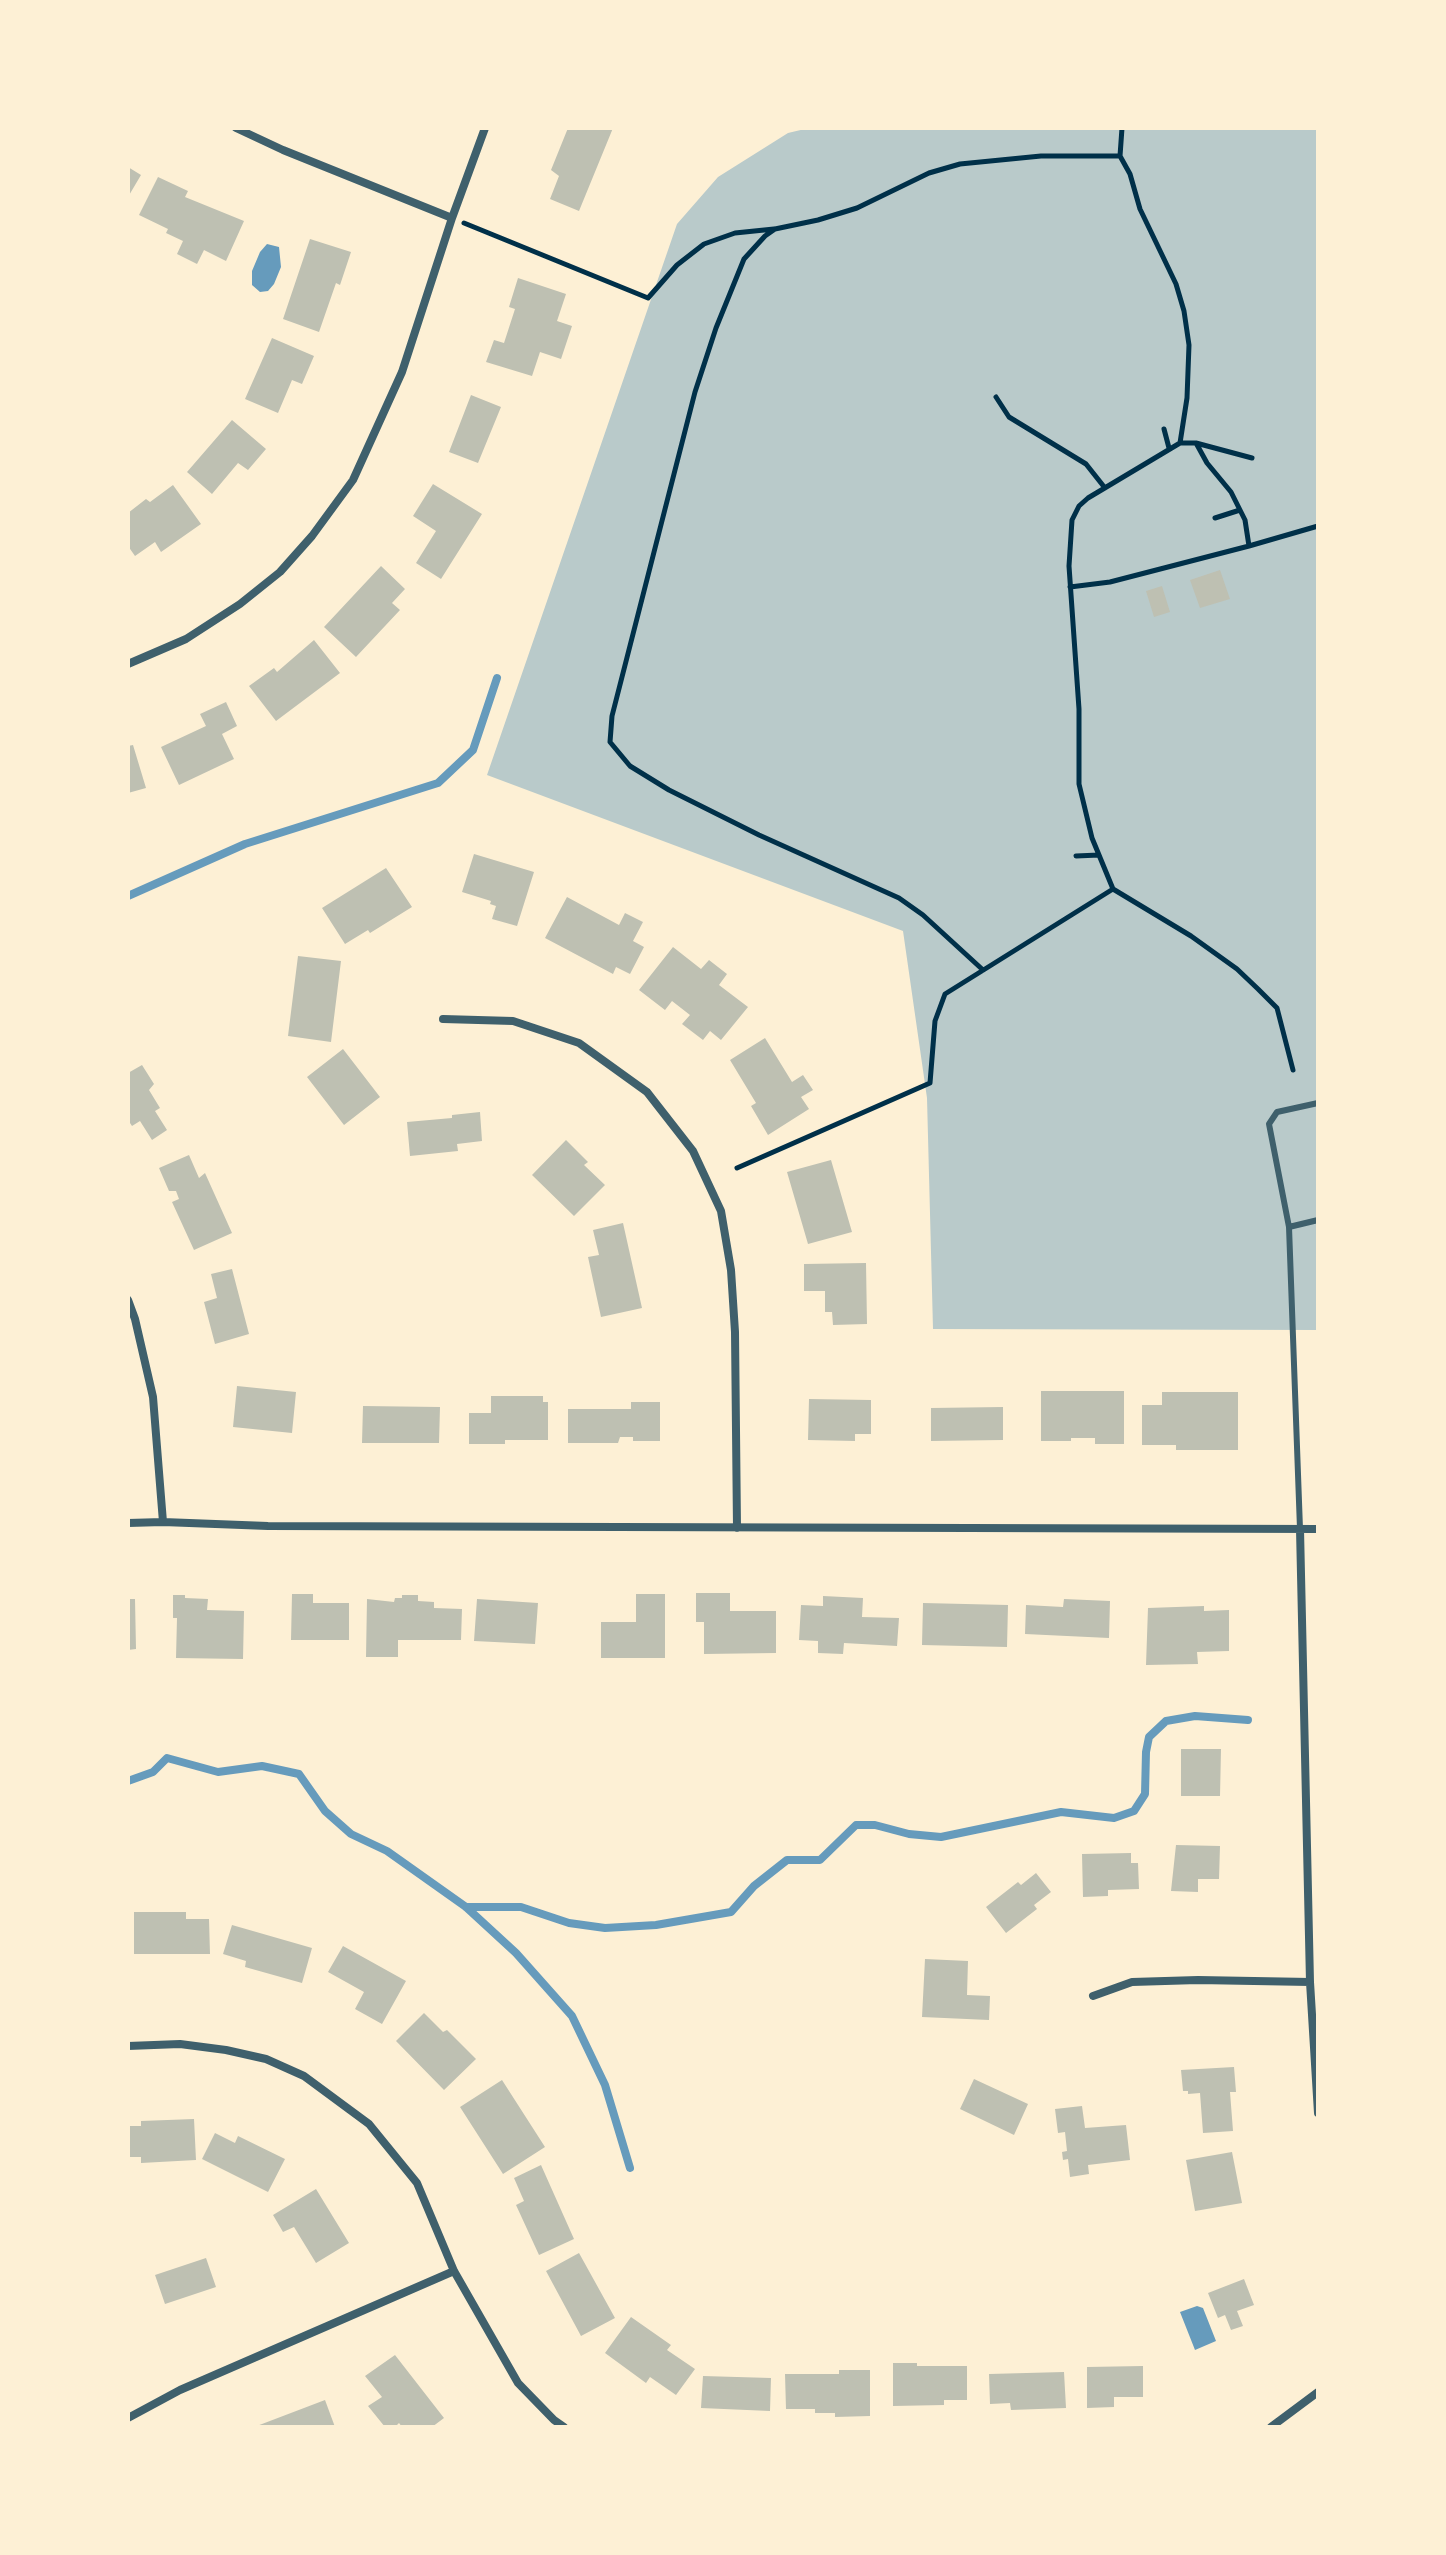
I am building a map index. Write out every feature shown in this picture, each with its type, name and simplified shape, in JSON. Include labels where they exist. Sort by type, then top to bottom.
[{"type":"street","points":[[236,128],[452,218]]},
{"type":"street","points":[[128,664],[186,639],[240,604],[280,572],[353,480],[393,394],[485,128]]},
{"type":"street","points":[[443,1019],[513,1021],[579,1043],[647,1092],[693,1151],[721,1211],[731,1270],[736,1347],[737,1528]]},
{"type":"street","points":[[128,1300],[153,1397],[163,1522]]},
{"type":"street","points":[[128,1523],[1318,1529]]},
{"type":"street","points":[[1300,1529],[1310,1982],[1318,2113]]},
{"type":"street","points":[[1093,1996],[1132,1982],[1310,1982]]},
{"type":"street","points":[[128,2046],[180,2044],[266,2059],[304,2076],[369,2124],[413,2178],[454,2271],[518,2383],[564,2427]]},
{"type":"street","points":[[128,2418],[180,2390],[454,2271]]},
{"type":"street","points":[[1271,2427],[1318,2392]]},
{"type":"lane","points":[[1300,1529],[1289,1227],[1269,1124],[1277,1112],[1318,1103]]},
{"type":"lane","points":[[1289,1227],[1318,1220]]},
{"type":"path","points":[[1122,128],[1120,156],[1130,174],[1140,209],[1176,284],[1184,311],[1189,345],[1188,385],[1180,443]]},
{"type":"path","points":[[452,218],[648,298],[677,265],[704,244],[735,233],[775,229],[857,208],[929,173],[960,164],[1041,156],[1120,156]]},
{"type":"path","points":[[775,229],[744,259],[716,328],[695,392],[662,529],[617,687],[610,742],[630,766],[669,790],[759,835],[899,898],[923,915],[983,970]]},
{"type":"path","points":[[996,397],[1009,417],[1086,464],[1105,488]]},
{"type":"path","points":[[1164,429],[1169,448]]},
{"type":"path","points":[[1252,458],[1196,443],[1180,443],[1079,506],[1072,520],[1069,539],[1079,709],[1079,784],[1092,838],[1113,889],[1191,936],[1237,969],[1277,1008],[1293,1070]]},
{"type":"path","points":[[1196,443],[1207,463],[1231,492],[1245,520],[1249,546]]},
{"type":"path","points":[[1215,518],[1240,510]]},
{"type":"path","points":[[1070,587],[1110,582],[1318,526]]},
{"type":"path","points":[[1076,856],[1099,855]]},
{"type":"path","points":[[737,1168],[930,1083],[935,1021],[945,994],[1113,889]]},
{"type":"shaded area","points":[[809,128],[1318,128],[1318,1330],[933,1329],[927,1098],[903,931],[487,775],[677,224],[718,177],[788,133]]},
{"type":"water","points":[[267,244],[279,247],[281,267],[274,284],[268,291],[260,292],[252,285],[252,271]]},
{"type":"water","points":[[1197,2306],[1203,2308],[1216,2341],[1195,2350],[1180,2312]]},
{"type":"building","points":[[568,128],[613,128],[579,211],[550,199],[559,176],[551,170]]},
{"type":"building","points":[[128,167],[141,175],[128,197]]},
{"type":"building","points":[[158,177],[188,191],[185,197],[244,221],[226,261],[204,250],[197,264],[177,254],[183,241],[166,233],[168,229],[139,215]]},
{"type":"building","points":[[310,239],[351,252],[340,285],[336,283],[319,332],[283,319]]},
{"type":"building","points":[[518,278],[566,294],[557,321],[572,326],[561,359],[540,352],[532,376],[486,362],[494,340],[504,343],[515,309],[509,307]]},
{"type":"building","points":[[272,338],[314,356],[302,384],[292,380],[278,413],[245,399]]},
{"type":"building","points":[[471,395],[501,407],[478,463],[449,452]]},
{"type":"building","points":[[232,420],[266,449],[248,470],[238,463],[212,494],[187,472]]},
{"type":"building","points":[[433,484],[482,514],[441,579],[416,563],[436,531],[413,516]]},
{"type":"building","points":[[173,485],[201,524],[161,552],[155,542],[135,556],[128,546],[128,513]]},
{"type":"building","points":[[381,566],[405,589],[392,603],[400,610],[356,657],[324,627]]},
{"type":"building","points":[[1220,570],[1230,599],[1200,608],[1190,580]]},
{"type":"building","points":[[1162,586],[1170,612],[1154,617],[1146,591]]},
{"type":"building","points":[[314,640],[340,673],[276,721],[249,686],[274,668],[277,672]]},
{"type":"building","points":[[226,702],[237,726],[222,734],[234,759],[179,785],[161,747],[206,726],[200,714]]},
{"type":"building","points":[[133,745],[146,788],[128,793],[128,746]]},
{"type":"building","points":[[474,854],[534,872],[517,926],[492,919],[496,906],[490,904],[491,901],[462,892]]},
{"type":"building","points":[[386,868],[412,907],[370,933],[368,930],[345,944],[322,908]]},
{"type":"building","points":[[567,897],[619,925],[625,913],[643,922],[633,941],[644,947],[630,974],[616,967],[613,974],[545,938]]},
{"type":"building","points":[[673,947],[701,969],[709,960],[727,974],[719,985],[748,1007],[721,1040],[710,1031],[703,1040],[682,1024],[690,1015],[672,1001],[665,1010],[639,990]]},
{"type":"building","points":[[298,956],[341,961],[331,1042],[288,1036]]},
{"type":"building","points":[[765,1038],[792,1082],[803,1075],[813,1090],[801,1097],[809,1109],[768,1135],[751,1106],[756,1103],[730,1060]]},
{"type":"building","points":[[343,1049],[380,1097],[344,1125],[307,1077]]},
{"type":"building","points":[[142,1065],[154,1084],[149,1090],[160,1108],[155,1111],[167,1130],[152,1140],[140,1121],[132,1126],[128,1120],[128,1073]]},
{"type":"building","points":[[480,1112],[482,1141],[457,1144],[458,1151],[410,1156],[407,1122]]},
{"type":"building","points":[[566,1140],[588,1162],[584,1165],[605,1185],[574,1216],[532,1175]]},
{"type":"building","points":[[189,1155],[199,1178],[205,1173],[232,1233],[194,1250],[172,1202],[179,1199],[176,1191],[169,1191],[159,1168]]},
{"type":"building","points":[[831,1160],[852,1232],[808,1244],[787,1172]]},
{"type":"building","points":[[623,1223],[642,1308],[601,1317],[588,1257],[599,1255],[593,1230]]},
{"type":"building","points":[[866,1263],[867,1324],[833,1325],[832,1312],[825,1312],[825,1291],[804,1291],[804,1264]]},
{"type":"building","points":[[232,1269],[249,1334],[215,1344],[204,1302],[217,1298],[211,1274]]},
{"type":"building","points":[[237,1386],[296,1392],[292,1433],[233,1427]]},
{"type":"building","points":[[1041,1391],[1124,1391],[1124,1444],[1095,1444],[1095,1438],[1041,1441]]},
{"type":"building","points":[[1162,1392],[1238,1392],[1238,1450],[1176,1450],[1176,1445],[1142,1445],[1142,1405],[1162,1405]]},
{"type":"building","points":[[491,1396],[543,1396],[543,1402],[548,1402],[548,1440],[469,1444],[469,1413],[491,1413]]},
{"type":"building","points":[[809,1399],[871,1400],[871,1434],[855,1434],[855,1441],[808,1440]]},
{"type":"building","points":[[631,1402],[660,1402],[660,1441],[633,1441],[633,1437],[620,1437],[618,1443],[568,1443],[568,1409],[631,1409]]},
{"type":"building","points":[[363,1406],[440,1407],[439,1443],[362,1443]]},
{"type":"building","points":[[1003,1407],[1003,1440],[931,1441],[931,1408]]},
{"type":"building","points":[[696,1593],[730,1593],[730,1611],[776,1611],[776,1653],[704,1654],[704,1622],[696,1622]]},
{"type":"building","points":[[292,1594],[313,1594],[313,1603],[349,1603],[349,1640],[291,1640]]},
{"type":"building","points":[[636,1594],[665,1594],[665,1658],[601,1658],[601,1622],[636,1622]]},
{"type":"building","points":[[173,1595],[208,1599],[207,1610],[244,1611],[243,1659],[176,1658],[177,1618],[173,1618]]},
{"type":"building","points":[[402,1595],[418,1595],[418,1601],[434,1602],[434,1608],[462,1609],[461,1640],[398,1640],[398,1657],[366,1657],[367,1599],[394,1602]]},
{"type":"building","points":[[823,1596],[863,1598],[862,1617],[899,1618],[897,1646],[844,1643],[843,1654],[818,1653],[818,1641],[799,1640],[801,1605],[823,1606]]},
{"type":"building","points":[[128,1599],[135,1599],[136,1649],[128,1650]]},
{"type":"building","points":[[477,1599],[538,1603],[535,1644],[474,1641]]},
{"type":"building","points":[[1064,1599],[1110,1601],[1109,1638],[1025,1634],[1026,1605],[1063,1607]]},
{"type":"building","points":[[923,1603],[1008,1605],[1007,1647],[922,1645]]},
{"type":"building","points":[[1204,1606],[1204,1611],[1229,1610],[1229,1651],[1197,1652],[1198,1664],[1146,1665],[1148,1608]]},
{"type":"building","points":[[1181,1749],[1221,1749],[1220,1796],[1181,1796]]},
{"type":"building","points":[[1176,1845],[1220,1846],[1219,1879],[1198,1879],[1198,1892],[1171,1891]]},
{"type":"building","points":[[1131,1853],[1131,1863],[1138,1863],[1139,1889],[1108,1890],[1108,1896],[1083,1897],[1082,1854]]},
{"type":"building","points":[[1036,1873],[1051,1892],[1034,1905],[1037,1909],[1006,1933],[986,1907],[1018,1882],[1021,1885]]},
{"type":"building","points":[[134,1912],[186,1912],[186,1919],[209,1919],[210,1954],[134,1954]]},
{"type":"building","points":[[232,1925],[312,1948],[302,1983],[245,1967],[246,1961],[223,1954]]},
{"type":"building","points":[[343,1946],[406,1981],[382,2024],[355,2009],[364,1992],[328,1972]]},
{"type":"building","points":[[925,1959],[968,1961],[967,1995],[990,1996],[989,2020],[922,2017]]},
{"type":"building","points":[[424,2013],[443,2032],[447,2030],[476,2059],[444,2090],[396,2041]]},
{"type":"building","points":[[1234,2067],[1236,2092],[1230,2092],[1233,2131],[1203,2133],[1200,2093],[1183,2091],[1181,2070]]},
{"type":"building","points":[[974,2079],[1028,2104],[1014,2135],[960,2109]]},
{"type":"building","points":[[502,2080],[545,2147],[503,2174],[460,2107]]},
{"type":"building","points":[[1082,2106],[1085,2128],[1126,2125],[1130,2160],[1088,2165],[1089,2174],[1070,2177],[1068,2159],[1063,2160],[1062,2152],[1067,2151],[1065,2132],[1058,2133],[1055,2109]]},
{"type":"building","points":[[194,2119],[196,2160],[141,2163],[141,2157],[128,2157],[128,2126],[141,2126],[141,2121]]},
{"type":"building","points":[[215,2133],[235,2143],[238,2136],[285,2159],[268,2192],[202,2159]]},
{"type":"building","points":[[1232,2152],[1242,2203],[1195,2211],[1186,2160]]},
{"type":"building","points":[[541,2165],[574,2239],[539,2255],[516,2205],[524,2201],[514,2178]]},
{"type":"building","points":[[316,2189],[349,2243],[316,2263],[294,2227],[283,2232],[273,2215]]},
{"type":"building","points":[[579,2253],[615,2318],[581,2336],[546,2271]]},
{"type":"building","points":[[206,2258],[216,2287],[165,2304],[155,2275]]},
{"type":"building","points":[[1244,2279],[1254,2305],[1237,2311],[1243,2326],[1231,2330],[1225,2315],[1218,2318],[1208,2293]]},
{"type":"building","points":[[631,2317],[671,2345],[667,2350],[695,2369],[676,2395],[650,2377],[646,2383],[605,2353]]},
{"type":"building","points":[[395,2355],[444,2418],[432,2427],[402,2427],[399,2423],[395,2427],[385,2427],[368,2406],[382,2397],[365,2376]]},
{"type":"building","points":[[893,2363],[967,2366],[967,2400],[944,2400],[944,2405],[893,2406]]},
{"type":"building","points":[[1143,2366],[1143,2397],[1114,2397],[1114,2407],[1087,2408],[1087,2367]]},
{"type":"building","points":[[839,2370],[870,2370],[870,2416],[835,2417],[835,2413],[815,2413],[815,2409],[786,2409],[785,2374],[839,2374]]},
{"type":"building","points":[[1064,2372],[1066,2408],[1011,2410],[1010,2403],[990,2404],[989,2374]]},
{"type":"building","points":[[703,2376],[771,2378],[770,2411],[701,2408]]},
{"type":"building","points":[[325,2400],[335,2427],[254,2427],[262,2424]]},
{"type":"waterway","points":[[128,896],[245,844],[438,783],[473,750],[497,678]]},
{"type":"waterway","points":[[466,1907],[521,1907],[569,1923],[605,1928],[656,1925],[731,1912],[754,1886],[787,1860],[820,1860],[856,1825],[875,1825],[909,1834],[941,1837],[1061,1812],[1114,1818],[1134,1811],[1145,1794],[1149,1737],[1166,1721],[1195,1716],[1248,1720]]},
{"type":"waterway","points":[[128,1781],[153,1772],[167,1758],[218,1772],[262,1766],[299,1774],[325,1811],[351,1834],[387,1851],[466,1907],[516,1953],[572,2016],[605,2085],[630,2168]]}]
